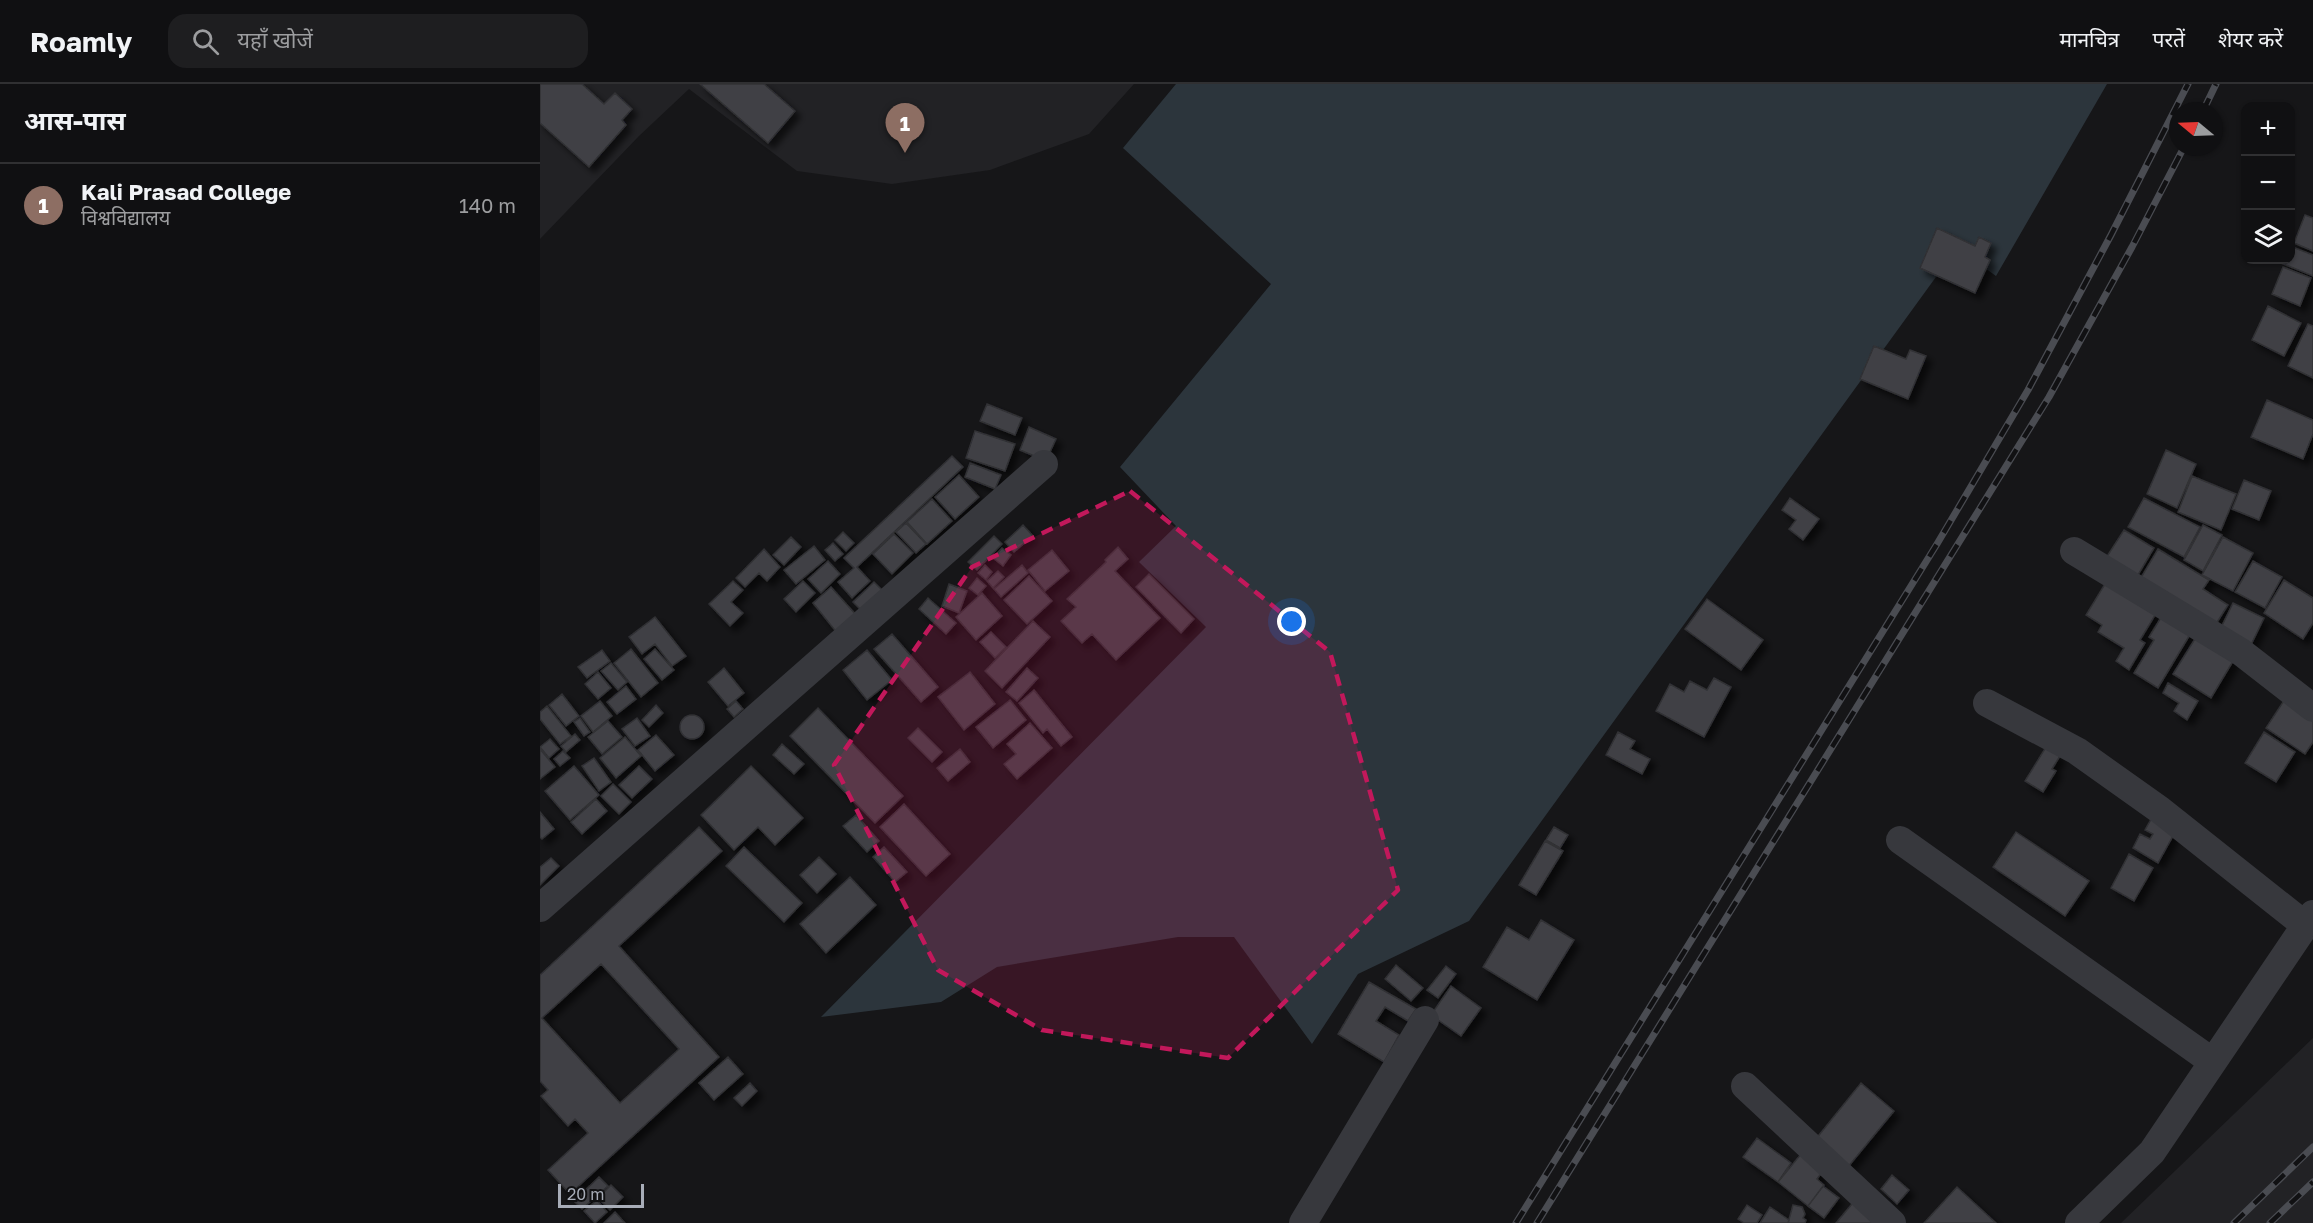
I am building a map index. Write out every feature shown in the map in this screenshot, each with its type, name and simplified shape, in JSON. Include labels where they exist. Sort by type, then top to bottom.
[{"type":"street","points":[[540,908],[1044,464]]},
{"type":"street","points":[[2074,551],[2241,652],[2313,708]]},
{"type":"street","points":[[1987,703],[2077,751],[2309,920],[2152,1152],[2079,1223]]},
{"type":"street","points":[[1900,840],[2213,1062]]},
{"type":"street","points":[[1303,1223],[1425,1020]]},
{"type":"street","points":[[1745,1086],[1892,1223]]},
{"type":"highlighted area","points":[[1130,491],[1330,652],[1398,890],[1228,1058],[1042,1030],[938,970],[834,765],[972,567]]},
{"type":"shaded area","points":[[540,84],[1134,84],[1089,134],[990,170],[892,184],[797,171],[689,89],[639,136],[540,239]]},
{"type":"shaded area","points":[[1176,84],[2107,84],[1996,276],[1957,248],[1469,921],[1358,974],[1312,1044],[1234,937],[1178,937],[997,967],[941,1002],[821,1017],[1206,627],[1139,562],[1176,526],[1120,467],[1271,284],[1123,148]]},
{"type":"shaded area","points":[[2313,1038],[2313,1223],[2121,1223]]},
{"type":"building","points":[[540,84],[582,84],[604,104],[615,93],[632,109],[622,120],[626,125],[589,167],[540,123]]},
{"type":"building","points":[[700,84],[764,84],[795,111],[768,143]]},
{"type":"building","points":[[2305,215],[2313,218],[2313,251],[2295,243]]},
{"type":"building","points":[[1937,228],[1975,246],[1979,237],[1991,243],[1985,257],[1990,260],[1975,293],[1920,268]]},
{"type":"building","points":[[2295,248],[2313,255],[2313,276],[2283,264],[2295,264]]},
{"type":"building","points":[[2283,267],[2311,278],[2300,306],[2272,294]]},
{"type":"building","points":[[2268,306],[2301,323],[2284,356],[2252,340]]},
{"type":"building","points":[[2308,324],[2313,326],[2313,378],[2288,366]]},
{"type":"building","points":[[1874,346],[1906,359],[1910,350],[1926,356],[1908,399],[1860,379]]},
{"type":"building","points":[[2267,400],[2313,420],[2313,434],[2303,459],[2251,437]]},
{"type":"building","points":[[987,404],[1022,418],[1015,435],[980,421]]},
{"type":"building","points":[[1029,427],[1056,439],[1046,461],[1020,450]]},
{"type":"building","points":[[975,431],[1015,444],[1005,471],[966,458]]},
{"type":"building","points":[[2166,450],[2196,464],[2177,508],[2147,494]]},
{"type":"building","points":[[952,456],[963,467],[857,567],[870,581],[852,598],[838,582],[854,568],[844,558]]},
{"type":"building","points":[[970,463],[1001,475],[995,489],[965,477]]},
{"type":"building","points":[[959,475],[979,497],[955,519],[935,497]]},
{"type":"building","points":[[2192,476],[2236,494],[2221,530],[2178,512]]},
{"type":"building","points":[[2244,480],[2271,491],[2259,520],[2232,509]]},
{"type":"building","points":[[1790,498],[1819,519],[1803,540],[1789,529],[1796,520],[1782,510]]},
{"type":"building","points":[[2144,498],[2200,527],[2184,557],[2128,527]]},
{"type":"building","points":[[932,499],[952,521],[927,544],[907,522]]},
{"type":"building","points":[[906,523],[926,544],[916,553],[896,532]]},
{"type":"building","points":[[1023,525],[1033,536],[1014,552],[1005,542]]},
{"type":"building","points":[[2203,525],[2222,535],[2203,571],[2184,560]]},
{"type":"building","points":[[2124,530],[2154,548],[2135,580],[2104,561]]},
{"type":"building","points":[[843,532],[854,543],[846,551],[835,540]]},
{"type":"building","points":[[894,534],[913,553],[892,574],[873,554]]},
{"type":"building","points":[[994,536],[1002,544],[977,570],[968,562]]},
{"type":"building","points":[[791,537],[801,547],[784,565],[773,555]]},
{"type":"building","points":[[2223,537],[2253,553],[2233,591],[2202,575]]},
{"type":"building","points":[[833,543],[843,554],[835,561],[825,550]]},
{"type":"building","points":[[814,546],[825,560],[796,584],[784,570]]},
{"type":"building","points":[[1118,547],[1128,559],[1115,571],[1160,618],[1116,660],[1092,634],[1082,643],[1061,621],[1076,607],[1067,599],[1106,562],[1105,560]]},
{"type":"building","points":[[1002,548],[1011,555],[1003,566],[993,558]]},
{"type":"building","points":[[764,549],[780,567],[767,581],[759,573],[745,587],[736,578]]},
{"type":"building","points":[[2158,549],[2209,580],[2203,589],[2228,605],[2211,632],[2136,586]]},
{"type":"building","points":[[1052,550],[1069,571],[1045,591],[1028,570]]},
{"type":"building","points":[[828,561],[840,574],[821,593],[808,579]]},
{"type":"building","points":[[2253,561],[2282,577],[2265,608],[2235,592]]},
{"type":"building","points":[[985,565],[992,572],[986,580],[978,573]]},
{"type":"building","points":[[1022,565],[1028,573],[1001,597],[994,589]]},
{"type":"building","points":[[998,571],[1004,577],[993,588],[987,581]]},
{"type":"building","points":[[1149,574],[1194,619],[1181,633],[1136,587]]},
{"type":"building","points":[[1029,576],[1052,601],[1027,624],[1004,600]]},
{"type":"building","points":[[977,578],[986,586],[978,595],[969,588]]},
{"type":"building","points":[[2108,579],[2157,612],[2140,640],[2145,643],[2129,670],[2116,661],[2124,648],[2098,632],[2102,625],[2086,615]]},
{"type":"building","points":[[2284,580],[2313,598],[2313,623],[2303,639],[2264,613]]},
{"type":"building","points":[[733,581],[743,590],[731,602],[743,613],[730,626],[709,604]]},
{"type":"building","points":[[803,581],[815,593],[796,612],[784,599]]},
{"type":"building","points":[[874,582],[888,596],[867,616],[853,602]]},
{"type":"building","points":[[949,584],[967,591],[959,613],[942,606]]},
{"type":"building","points":[[831,587],[858,617],[838,634],[813,603]]},
{"type":"building","points":[[982,593],[1002,616],[976,640],[956,617]]},
{"type":"building","points":[[928,598],[956,623],[946,634],[919,609]]},
{"type":"building","points":[[1707,599],[1763,640],[1741,670],[1685,629]]},
{"type":"building","points":[[2233,603],[2264,618],[2247,653],[2216,638]]},
{"type":"building","points":[[2165,611],[2194,628],[2158,688],[2134,673],[2154,640],[2149,637]]},
{"type":"building","points":[[655,617],[686,656],[672,666],[655,644],[642,654],[629,637]]},
{"type":"building","points":[[1033,621],[1050,637],[1002,688],[985,671]]},
{"type":"building","points":[[991,632],[1006,647],[995,658],[980,642]]},
{"type":"building","points":[[892,634],[938,687],[921,702],[874,649]]},
{"type":"building","points":[[2198,634],[2235,658],[2211,698],[2173,674]]},
{"type":"building","points":[[631,649],[658,683],[641,697],[614,663]]},
{"type":"building","points":[[655,649],[674,670],[662,680],[644,659]]},
{"type":"building","points":[[602,650],[610,661],[587,678],[578,667]]},
{"type":"building","points":[[867,650],[892,680],[867,700],[843,670]]},
{"type":"building","points":[[611,663],[627,682],[618,690],[601,671]]},
{"type":"building","points":[[724,668],[744,693],[728,706],[708,682]]},
{"type":"building","points":[[1027,668],[1038,678],[1017,701],[1006,692]]},
{"type":"building","points":[[598,672],[611,688],[598,699],[585,684]]},
{"type":"building","points":[[970,672],[995,704],[964,730],[938,697]]},
{"type":"building","points":[[1714,678],[1731,687],[1704,737],[1656,711],[1670,684],[1684,692],[1690,681],[1707,690]]},
{"type":"building","points":[[2168,683],[2198,701],[2187,720],[2174,711],[2179,703],[2163,693]]},
{"type":"building","points":[[626,686],[636,699],[617,714],[607,702]]},
{"type":"building","points":[[1034,690],[1072,737],[1061,746],[1047,729],[1043,733],[1019,703]]},
{"type":"building","points":[[562,694],[579,716],[566,726],[549,705]]},
{"type":"building","points":[[2287,696],[2313,713],[2313,742],[2305,754],[2266,728]]},
{"type":"building","points":[[1010,700],[1026,720],[993,748],[976,727]]},
{"type":"building","points":[[600,701],[612,716],[593,732],[581,716]]},
{"type":"building","points":[[736,701],[743,709],[734,717],[727,709]]},
{"type":"building","points":[[656,705],[663,713],[649,727],[642,720]]},
{"type":"building","points":[[547,706],[571,736],[560,744],[540,719],[540,712]]},
{"type":"building","points":[[818,708],[903,796],[875,823],[790,736]]},
{"type":"building","points":[[692,715],[697,716],[703,722],[703,732],[697,738],[692,739],[687,738],[681,732],[680,727],[681,722],[687,716]]},
{"type":"building","points":[[580,718],[590,732],[584,736],[574,722]]},
{"type":"building","points":[[637,718],[650,736],[635,746],[622,729]]},
{"type":"building","points":[[608,721],[622,737],[602,754],[588,737]]},
{"type":"building","points":[[1030,723],[1052,748],[1017,779],[1004,764],[1016,754],[1007,744]]},
{"type":"building","points":[[918,728],[942,752],[932,762],[908,738]]},
{"type":"building","points":[[1618,732],[1635,741],[1630,749],[1650,759],[1642,774],[1606,755]]},
{"type":"building","points":[[2264,732],[2295,752],[2276,782],[2245,763]]},
{"type":"building","points":[[575,734],[580,740],[566,752],[561,746]]},
{"type":"building","points":[[656,735],[674,755],[655,771],[638,750]]},
{"type":"building","points":[[625,737],[641,756],[616,778],[600,758]]},
{"type":"building","points":[[550,739],[559,749],[549,758],[540,747]]},
{"type":"building","points":[[782,744],[804,764],[794,774],[773,755]]},
{"type":"building","points":[[2046,747],[2060,756],[2052,769],[2056,771],[2043,792],[2025,781]]},
{"type":"building","points":[[540,749],[555,767],[540,779]]},
{"type":"building","points":[[960,749],[970,762],[948,781],[937,768]]},
{"type":"building","points":[[563,751],[570,758],[560,766],[554,759]]},
{"type":"building","points":[[594,758],[611,782],[599,791],[582,766]]},
{"type":"building","points":[[574,766],[599,795],[570,820],[545,791]]},
{"type":"building","points":[[639,766],[652,779],[632,798],[619,785]]},
{"type":"building","points":[[751,766],[803,818],[775,845],[758,827],[734,850],[701,815]]},
{"type":"building","points":[[613,784],[631,802],[619,814],[601,796]]},
{"type":"building","points":[[596,799],[607,811],[582,834],[571,822]]},
{"type":"building","points":[[904,804],[950,854],[926,876],[880,827]]},
{"type":"building","points":[[540,812],[554,829],[542,839],[540,837]]},
{"type":"building","points":[[2154,814],[2178,827],[2158,863],[2133,848],[2140,834],[2150,839],[2153,834],[2145,830]]},
{"type":"building","points":[[856,815],[879,841],[867,852],[843,826]]},
{"type":"building","points":[[699,827],[722,851],[619,946],[719,1057],[570,1194],[548,1170],[588,1133],[575,1119],[568,1126],[541,1096],[548,1090],[540,1081],[540,975]],"holes":[[[601,964],[679,1049],[620,1103],[542,1018]]]},
{"type":"building","points":[[1554,827],[1568,835],[1560,848],[1546,840]]},
{"type":"building","points":[[2016,832],[2089,881],[2065,916],[1993,867]]},
{"type":"building","points":[[1545,841],[1563,851],[1536,895],[1519,885]]},
{"type":"building","points":[[744,847],[802,903],[784,922],[726,866]]},
{"type":"building","points":[[884,847],[907,872],[895,882],[873,857]]},
{"type":"building","points":[[2129,854],[2153,868],[2134,901],[2111,888]]},
{"type":"building","points":[[819,857],[836,874],[817,893],[800,875]]},
{"type":"building","points":[[551,858],[559,866],[540,885],[540,867]]},
{"type":"building","points":[[850,877],[876,905],[826,953],[800,924]]},
{"type":"building","points":[[1541,920],[1574,940],[1537,1000],[1483,967],[1507,927],[1529,940]]},
{"type":"building","points":[[1396,965],[1423,988],[1411,1001],[1385,979]]},
{"type":"building","points":[[1446,966],[1456,974],[1438,998],[1427,990]]},
{"type":"building","points":[[1369,982],[1416,1009],[1408,1021],[1385,1007],[1376,1021],[1399,1035],[1384,1062],[1338,1034]]},
{"type":"building","points":[[1451,986],[1481,1008],[1461,1036],[1431,1015]]},
{"type":"building","points":[[728,1057],[743,1074],[714,1100],[699,1083]]},
{"type":"building","points":[[750,1083],[757,1091],[742,1106],[734,1098]]},
{"type":"building","points":[[1861,1083],[1894,1111],[1848,1167],[1815,1140]]},
{"type":"building","points":[[1757,1138],[1791,1163],[1778,1182],[1743,1157]]},
{"type":"building","points":[[1806,1148],[1827,1166],[1817,1179],[1824,1185],[1808,1206],[1778,1182]]},
{"type":"building","points":[[1892,1175],[1909,1190],[1897,1204],[1881,1189]]},
{"type":"building","points":[[599,1177],[608,1186],[582,1209],[574,1201]]},
{"type":"building","points":[[611,1185],[623,1197],[610,1210],[598,1198]]},
{"type":"building","points":[[1823,1186],[1839,1198],[1824,1218],[1808,1206]]},
{"type":"building","points":[[1957,1187],[1996,1223],[1924,1223]]},
{"type":"building","points":[[1857,1198],[1877,1223],[1836,1223]]},
{"type":"building","points":[[597,1200],[607,1212],[595,1223],[584,1211]]},
{"type":"building","points":[[1747,1205],[1762,1215],[1757,1223],[1744,1223],[1738,1219]]},
{"type":"building","points":[[1793,1205],[1802,1207],[1805,1223],[1788,1223]]},
{"type":"building","points":[[1770,1207],[1789,1220],[1788,1223],[1760,1223]]},
{"type":"building","points":[[615,1212],[625,1223],[604,1223]]},
{"type":"railway","points":[[1516,1223],[1937,544],[2028,390],[2188,84]]},
{"type":"railway","points":[[2207,102],[2216,84]]},
{"type":"railway","points":[[1537,1223],[2049,397],[2179,156]]},
{"type":"railway","points":[[2234,1223],[2313,1147]]},
{"type":"railway","points":[[2270,1223],[2313,1182]]},
{"type":"place","name":"Kali Prasad College","points":[[905,153]]}]
